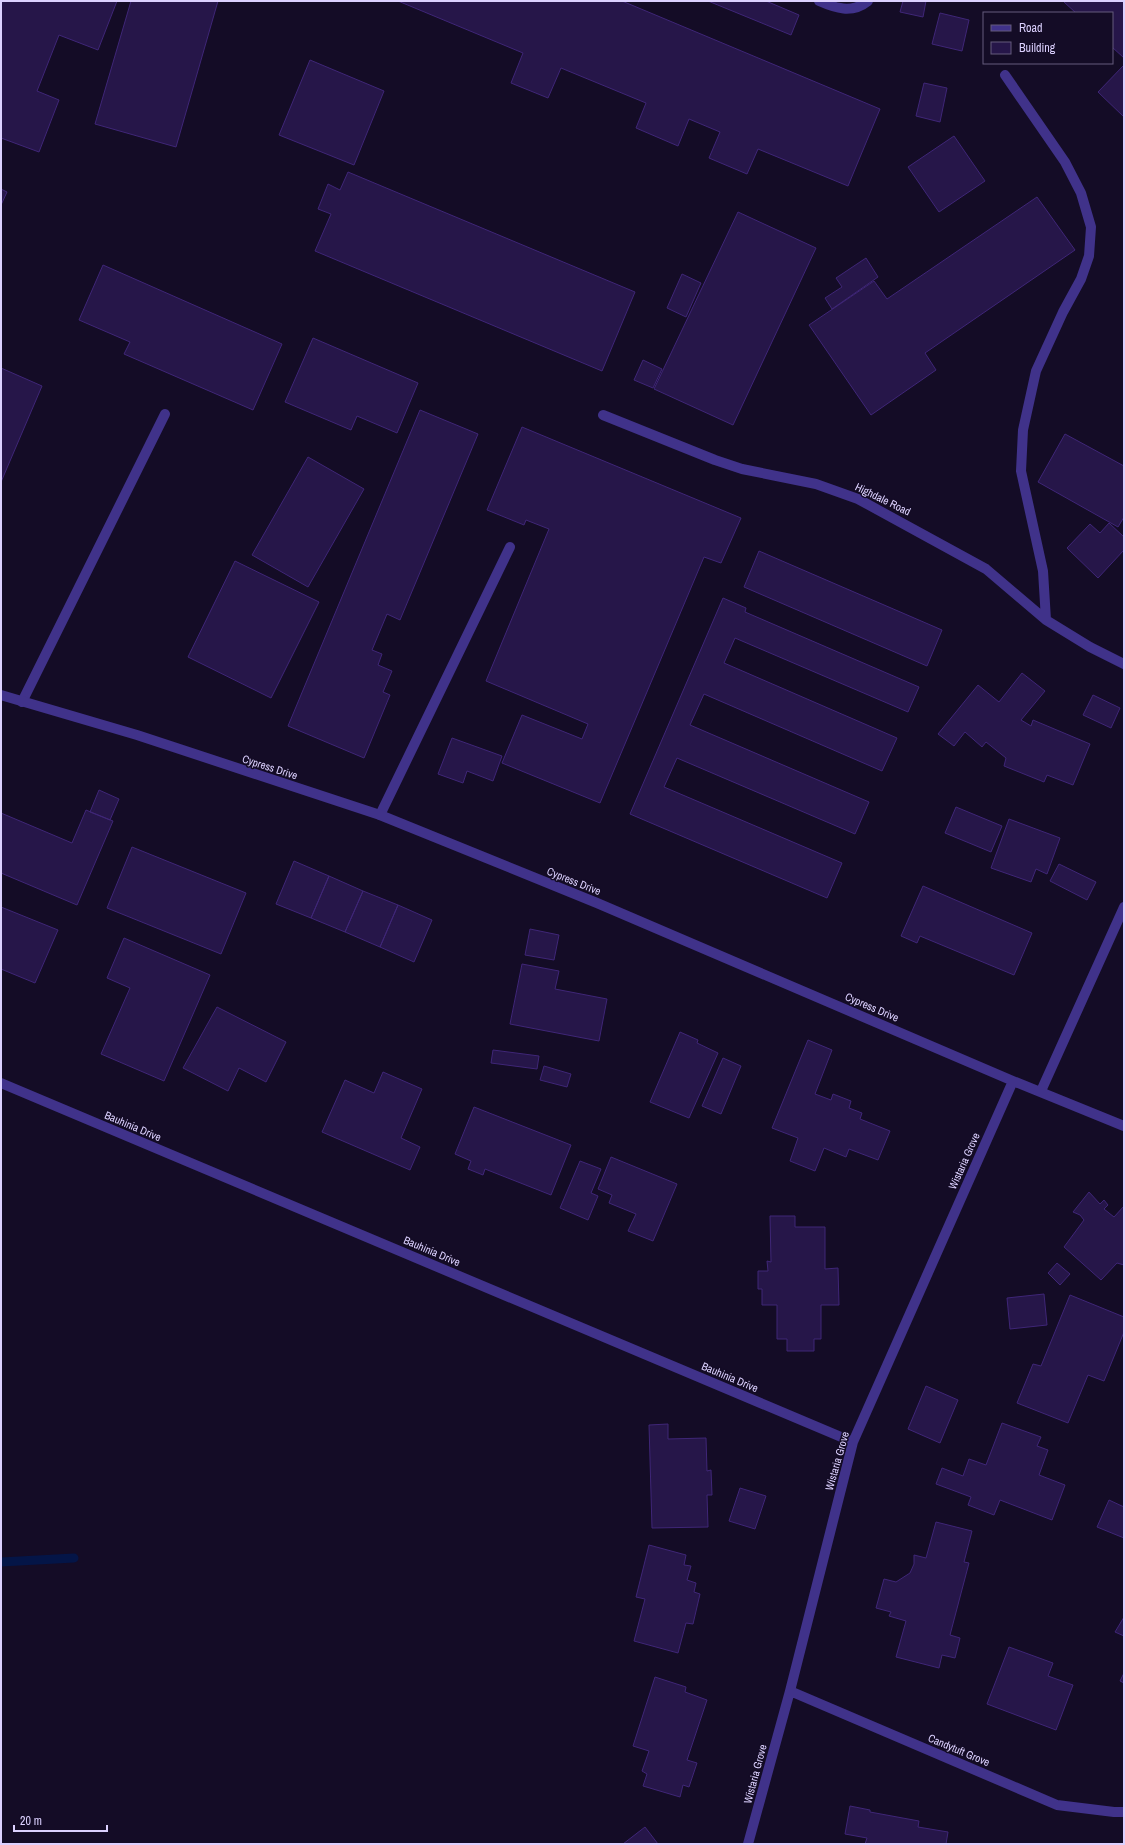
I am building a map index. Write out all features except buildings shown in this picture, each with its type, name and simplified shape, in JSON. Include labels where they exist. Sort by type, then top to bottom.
[{"type":"street","points":[[819,1],[839,9],[861,7],[868,1]]},
{"type":"street","points":[[1004,75],[1065,162],[1081,193],[1092,227],[1089,256],[1081,279],[1063,312],[1036,371],[1023,430],[1021,471],[1043,571],[1046,620]]},
{"type":"street","points":[[22,702],[165,414]]},
{"type":"street","name":"Highdale Road","points":[[603,415],[715,460],[742,469],[816,484],[858,499],[986,569],[1046,620],[1090,648],[1124,664]]},
{"type":"street","points":[[380,815],[510,547]]},
{"type":"street","name":"Cypress Drive","points":[[1,695],[137,735],[380,815],[597,903],[1013,1081],[1041,1091],[1124,1126]]},
{"type":"street","points":[[1041,1091],[1124,907]]},
{"type":"street","name":"Wistaria Grove","points":[[748,1844],[790,1691],[853,1442],[1013,1081]]},
{"type":"street","name":"Bauhinia Drive","points":[[1,1083],[853,1442]]},
{"type":"street","name":"Candytuft Grove","points":[[790,1691],[1057,1804],[1124,1812]]},
{"type":"waterway","points":[[1,1562],[74,1558]]}]
